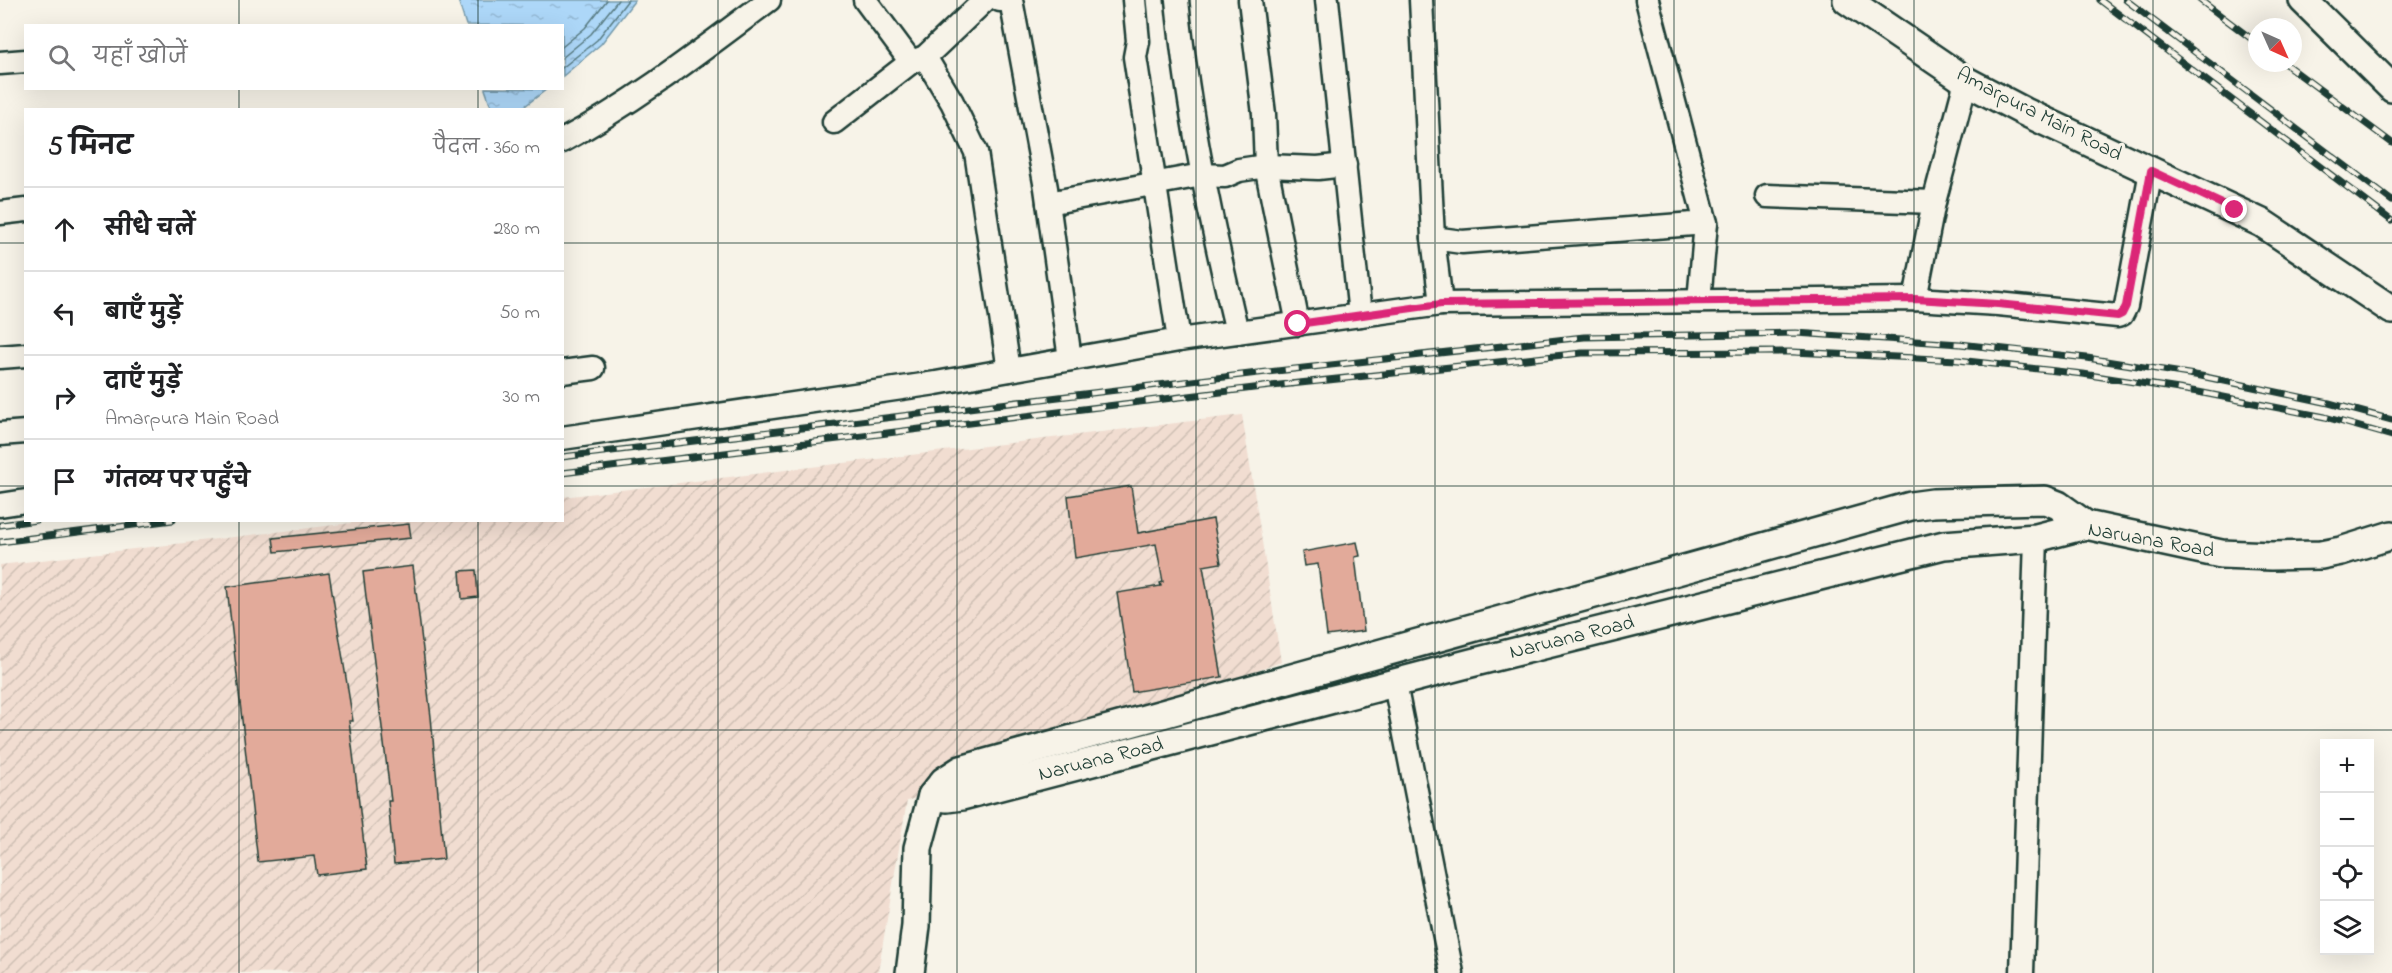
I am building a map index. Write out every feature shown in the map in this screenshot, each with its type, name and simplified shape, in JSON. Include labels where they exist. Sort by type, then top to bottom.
[{"type":"street","points":[[564,140],[600,121],[651,88],[769,0]]},
{"type":"street","points":[[865,0],[918,59],[952,102],[976,152],[1009,370]]},
{"type":"street","points":[[834,122],[918,59],[985,0]]},
{"type":"street","points":[[1000,0],[1011,0],[1048,203],[1070,359]]},
{"type":"street","points":[[1134,0],[1138,41],[1135,57],[1179,340]]},
{"type":"street","points":[[1177,0],[1184,74],[1202,175],[1237,332]]},
{"type":"street","points":[[1250,0],[1264,114],[1266,166],[1298,324]]},
{"type":"street","points":[[1327,0],[1360,315]]},
{"type":"street","points":[[1421,0],[1433,238],[1441,304]]},
{"type":"street","points":[[1647,0],[1706,223],[1699,302]]},
{"type":"street","name":"Amarpura Main Road","points":[[1847,0],[1966,81],[2025,112],[2262,223],[2392,310]]},
{"type":"street","points":[[2303,0],[2392,88]]},
{"type":"street","points":[[0,63],[24,61]]},
{"type":"street","points":[[1915,299],[1934,202],[1966,81]]},
{"type":"street","points":[[1048,203],[1202,175],[1225,176],[1239,170],[1266,166],[1318,168],[1345,165]]},
{"type":"street","points":[[564,438],[925,385],[1179,340],[1441,304],[1915,299],[1998,304],[2113,316],[2122,314],[2126,306],[2151,171]]},
{"type":"street","points":[[1767,196],[1934,202]]},
{"type":"street","points":[[0,213],[24,210]]},
{"type":"street","points":[[1433,238],[1462,242],[1706,223]]},
{"type":"street","points":[[0,357],[24,355]]},
{"type":"street","points":[[564,372],[593,368]]},
{"type":"street","points":[[0,434],[24,432]]},
{"type":"street","points":[[910,973],[916,926],[918,848],[932,796],[944,781],[968,767],[1911,506],[1934,503],[2045,500],[2058,505],[2086,525]]},
{"type":"street","points":[[0,505],[24,501]]},
{"type":"street","name":"Naruana Road","points":[[932,796],[947,798],[962,795],[1471,663],[1944,544],[2036,538],[2086,525],[2221,554],[2321,555],[2360,547],[2392,535]]},
{"type":"street","points":[[2022,973],[2036,538]]},
{"type":"street","points":[[1395,684],[1452,973]]},
{"type":"shaded area","points":[[1242,415],[1281,662],[907,801],[878,972],[0,973],[0,565],[360,522],[564,522],[564,497]]},
{"type":"water","points":[[458,0],[635,0],[601,44],[564,75],[564,24],[466,24]]},
{"type":"water","points":[[486,90],[546,90],[522,108],[492,108]]},
{"type":"building","points":[[1131,486],[1138,533],[1213,519],[1221,563],[1203,566],[1222,677],[1132,692],[1117,593],[1161,586],[1160,583],[1163,582],[1156,544],[1075,558],[1068,496]]},
{"type":"building","points":[[409,524],[411,538],[275,552],[273,538]]},
{"type":"building","points":[[1357,542],[1360,556],[1355,557],[1364,631],[1327,636],[1318,564],[1304,566],[1302,552]]},
{"type":"building","points":[[413,566],[431,717],[444,859],[394,864],[388,801],[391,801],[363,572]]},
{"type":"building","points":[[476,570],[478,597],[462,599],[460,571]]},
{"type":"building","points":[[329,573],[353,721],[349,721],[367,869],[317,875],[314,856],[258,862],[227,587]]},
{"type":"railway","points":[[2100,0],[2392,221]]},
{"type":"railway","points":[[2126,0],[2392,201]]},
{"type":"railway","points":[[2200,0],[2248,36]]},
{"type":"railway","points":[[2296,72],[2392,143]]},
{"type":"railway","points":[[564,457],[1258,373],[1584,337],[1796,333],[1960,344],[2087,358],[2201,376],[2329,403],[2392,420]]},
{"type":"railway","points":[[564,473],[1262,387],[1582,353],[1793,352],[1958,360],[2083,374],[2198,392],[2325,417],[2392,436]]},
{"type":"railway","points":[[0,525],[24,522]]},
{"type":"railway","points":[[0,542],[157,522]]},
{"type":"route","points":[[1298,324],[1441,304],[1915,299],[1998,304],[2118,316],[2122,314],[2126,306],[2151,171],[2235,210]]}]
